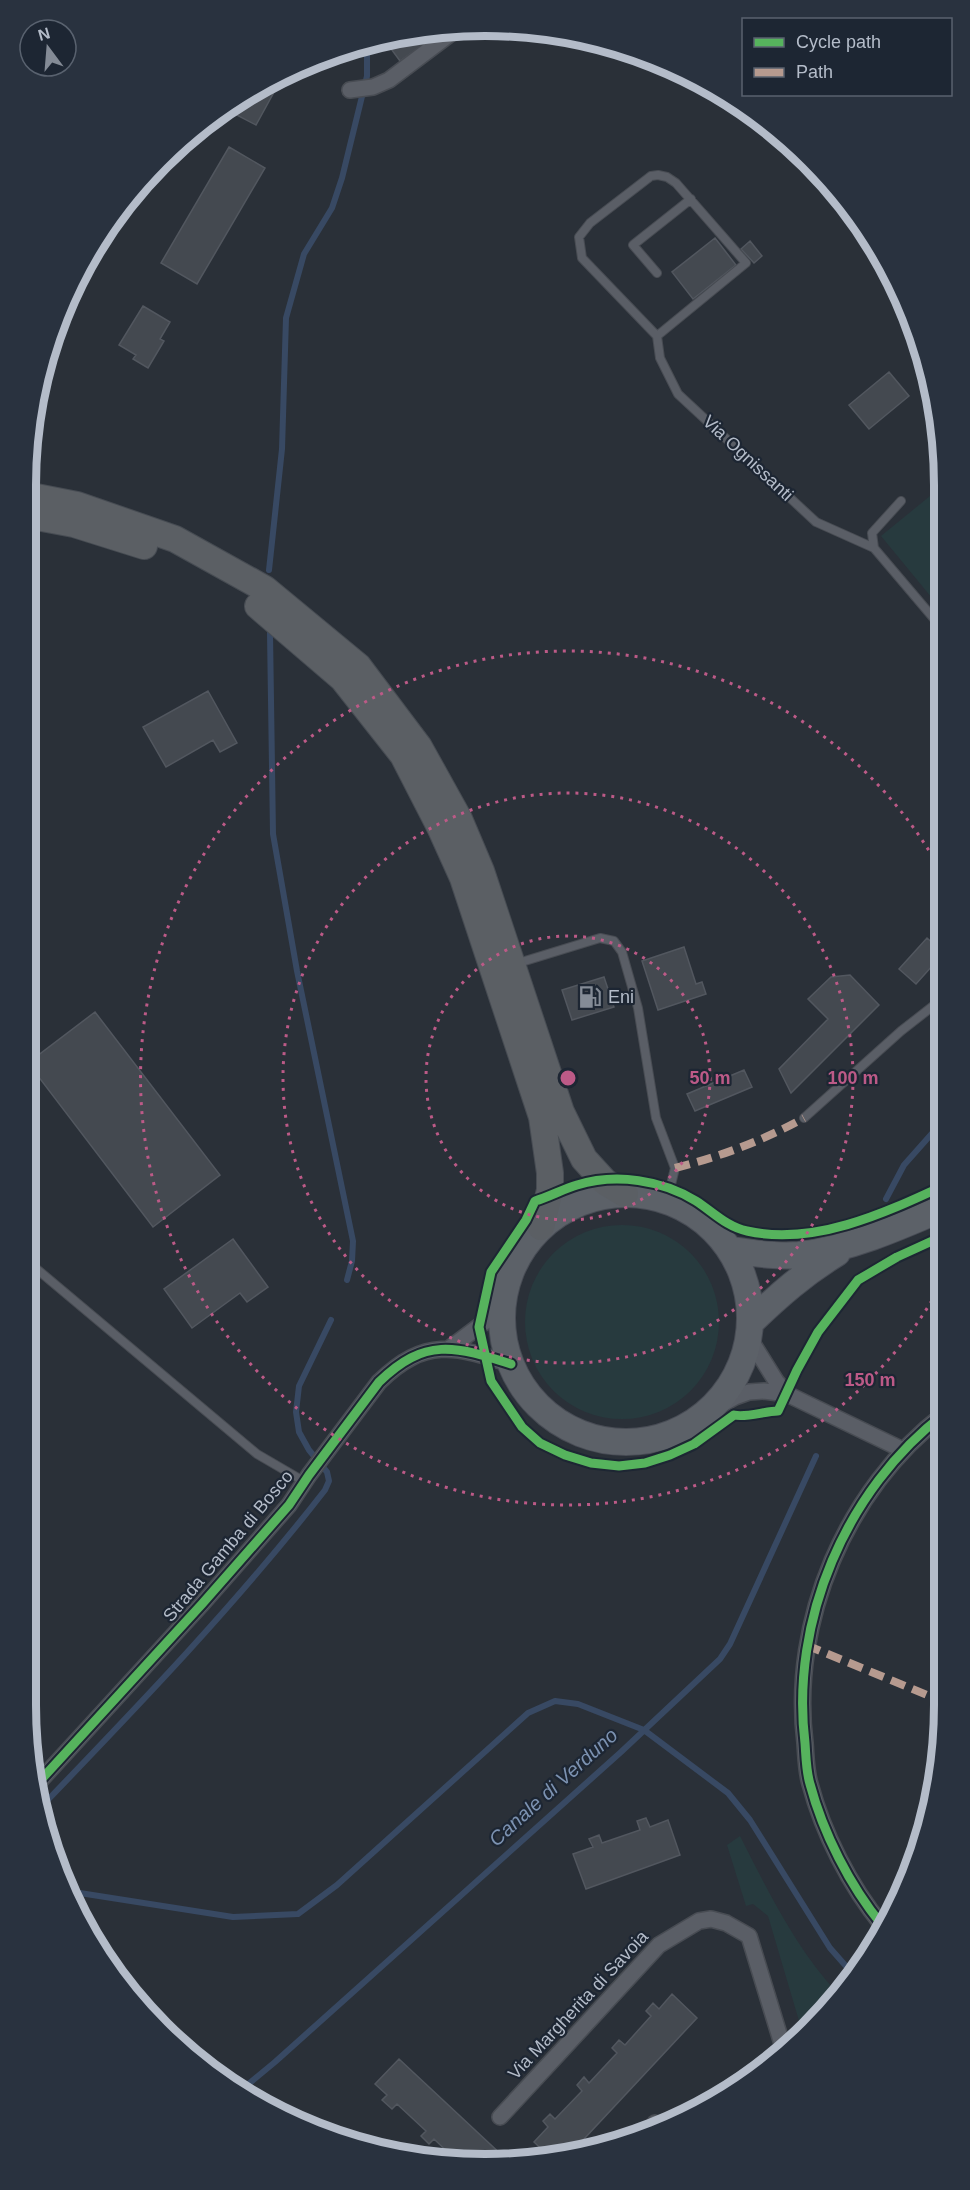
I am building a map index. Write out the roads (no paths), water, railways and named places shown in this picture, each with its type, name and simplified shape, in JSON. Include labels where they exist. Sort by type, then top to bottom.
[{"type":"highway","points":[[36,497],[77,505],[175,539],[265,589],[358,666],[419,747],[459,819],[482,871],[561,1112],[584,1159],[605,1182],[625,1194]]},
{"type":"highway","points":[[36,517],[74,524],[168,554],[256,604],[343,680],[403,755],[463,878],[542,1117],[550,1173],[550,1190],[541,1227]]},
{"type":"main road","points":[[625,1194],[647,1195],[667,1201],[703,1220],[730,1250],[742,1273],[749,1298],[749,1330],[746,1349],[737,1374],[722,1396],[703,1415],[687,1426],[651,1439],[632,1442],[594,1438],[559,1423],[530,1397],[511,1364],[503,1337],[502,1309],[506,1286],[514,1265],[526,1245],[541,1227],[571,1206],[607,1195],[625,1194]]},
{"type":"main road","points":[[730,1250],[767,1255],[800,1255],[896,1229],[934,1212]]},
{"type":"main road","points":[[749,1330],[774,1299],[809,1270],[858,1241]]},
{"type":"street","points":[[350,90],[373,87],[389,80],[445,38]]},
{"type":"street","name":"Strada Gamba di Bosco","points":[[450,1348],[502,1309]]},
{"type":"street","points":[[749,1330],[776,1381],[787,1394]]},
{"type":"street","name":"Strada Gamba di Bosco","points":[[43,1780],[289,1505],[379,1382],[392,1370],[409,1358],[430,1351],[450,1348],[511,1364]]},
{"type":"street","points":[[703,1415],[748,1392],[764,1391],[787,1394],[903,1450]]},
{"type":"street","points":[[879,1921],[868,1908],[834,1847],[809,1783],[801,1712],[806,1642],[825,1574],[858,1511],[903,1450],[934,1422]]},
{"type":"street","name":"Via Margherita di Savoia","points":[[500,2116],[659,1945],[699,1921],[711,1920],[726,1923],[749,1936],[782,2042]]},
{"type":"lane","points":[[651,176],[667,177],[676,183],[746,263],[657,336],[582,258],[579,237],[590,223],[651,176]]},
{"type":"lane","points":[[657,273],[633,245],[691,199]]},
{"type":"lane","name":"Via Ognissanti","points":[[657,336],[660,358],[678,394],[816,522],[874,548],[934,619]]},
{"type":"lane","points":[[874,548],[872,534],[902,501]]},
{"type":"lane","points":[[513,964],[600,938],[614,941],[622,952],[638,1008],[656,1118],[675,1168],[667,1201]]},
{"type":"lane","points":[[804,1118],[901,1031],[934,1005]]},
{"type":"lane","points":[[36,1268],[257,1454],[307,1478]]},
{"type":"waterway","points":[[269,570],[282,449],[286,318],[304,254],[332,208],[342,178],[367,76],[367,52]]},
{"type":"waterway","points":[[270,633],[273,834],[297,971],[353,1241],[352,1261],[347,1280]]},
{"type":"waterway","name":"Canale di Verduno","points":[[886,1199],[904,1165],[934,1131]]},
{"type":"waterway","points":[[47,1801],[152,1691],[223,1612],[325,1490],[329,1481],[327,1472],[309,1450],[299,1432],[296,1412],[299,1386],[331,1320]]},
{"type":"waterway","name":"Canale di Verduno","points":[[247,2085],[621,1752],[720,1659],[730,1644],[816,1456]]},
{"type":"waterway","points":[[77,1893],[233,1917],[298,1914],[337,1885],[528,1713],[555,1701],[578,1704],[644,1730],[728,1793],[750,1820],[830,1948],[848,1968]]},
{"type":"place","name":"Eni","points":[[590,997]]}]
